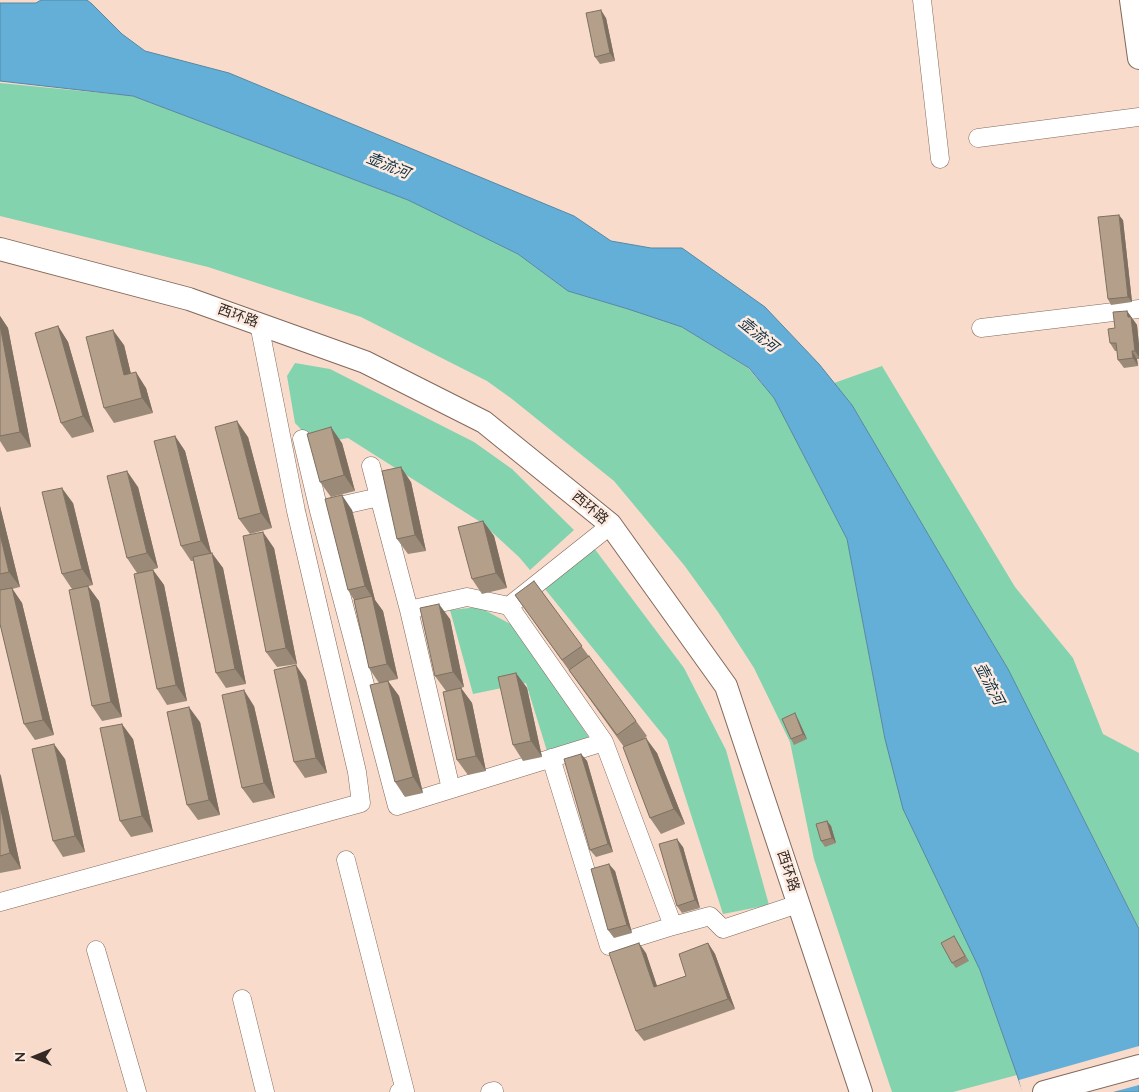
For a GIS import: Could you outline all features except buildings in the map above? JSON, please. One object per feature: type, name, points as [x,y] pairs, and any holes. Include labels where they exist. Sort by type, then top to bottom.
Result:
[{"type":"main road","points":[[1131,0],[1139,58]]},
{"type":"main road","name":"西环路","points":[[0,250],[189,299],[365,362],[484,422],[611,526],[726,686],[861,1092]]},
{"type":"main road","points":[[1044,1092],[1139,1066]]},
{"type":"street","points":[[922,0],[940,159]]},
{"type":"street","points":[[978,138],[1139,117]]},
{"type":"street","points":[[981,328],[1139,309]]},
{"type":"street","points":[[0,902],[361,803],[357,772],[296,511],[259,324]]},
{"type":"street","points":[[302,439],[319,511],[397,806],[604,742]]},
{"type":"street","points":[[371,466],[409,610],[451,789]]},
{"type":"street","points":[[296,511],[319,511],[379,497]]},
{"type":"street","points":[[509,606],[611,526]]},
{"type":"street","points":[[409,610],[468,598],[509,606],[604,742],[673,926]]},
{"type":"street","points":[[551,758],[609,946],[710,916],[723,929],[798,904]]},
{"type":"street","points":[[346,860],[405,1091],[399,1092]]},
{"type":"street","points":[[96,950],[137,1092]]},
{"type":"street","points":[[242,999],[265,1092]]},
{"type":"green space","points":[[0,83],[133,96],[408,200],[518,254],[568,291],[682,327],[748,368],[774,398],[847,539],[885,739],[980,970],[1017,1075],[953,1092],[892,1092],[814,859],[790,742],[754,668],[718,612],[684,565],[614,481],[487,381],[361,317],[208,267],[0,216]]},
{"type":"green space","points":[[295,363],[330,369],[474,442],[512,469],[574,530],[530,570],[519,557],[482,523],[348,438],[315,444],[295,423],[287,376]]},
{"type":"green space","points":[[882,366],[1015,587],[1073,658],[1103,734],[1139,753],[1139,928],[1008,669],[852,405],[834,383]]},
{"type":"green space","points":[[594,548],[684,668],[726,750],[769,905],[723,914],[667,740],[545,589]]},
{"type":"green space","points":[[479,607],[514,626],[590,739],[547,751],[526,683],[473,694],[450,610]]},
{"type":"water","name":"壶流河","points":[[41,0],[87,0],[122,34],[145,51],[229,73],[574,216],[611,241],[651,248],[682,248],[765,307],[819,364],[852,405],[1008,669],[1139,929],[1139,1092],[1023,1092],[980,970],[903,809],[885,739],[847,539],[774,398],[749,368],[682,327],[568,291],[518,254],[408,200],[133,96],[0,81],[0,3],[36,3]]},
{"type":"pier","points":[[1139,1046],[1139,1085],[1113,1092],[1022,1092],[1019,1080]]}]
